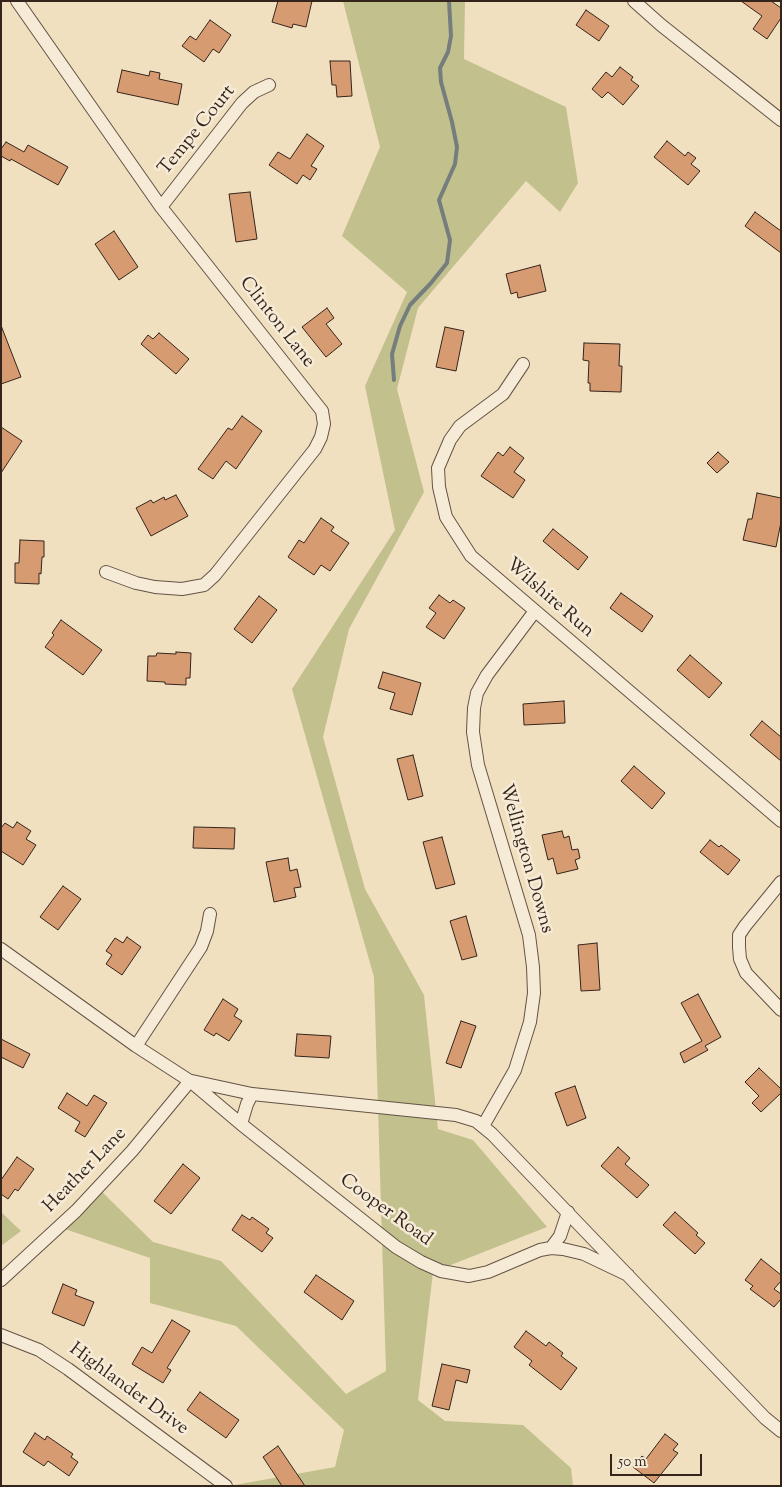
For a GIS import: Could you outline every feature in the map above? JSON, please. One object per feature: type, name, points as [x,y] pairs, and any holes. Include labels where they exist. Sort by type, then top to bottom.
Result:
[{"type":"street","name":"Clinton Lane","points":[[17,1],[161,208],[322,411],[324,424],[321,437],[315,449],[216,575],[204,585],[182,589],[155,587],[136,583],[106,572]]},
{"type":"street","points":[[634,1],[661,25],[781,120]]},
{"type":"street","name":"Tempe Court","points":[[161,208],[242,103],[254,92],[268,85]]},
{"type":"street","name":"Wilshire Run","points":[[523,364],[503,394],[460,426],[450,440],[438,468],[439,487],[446,517],[471,556],[781,821]]},
{"type":"street","name":"Wellington Downs","points":[[483,1126],[515,1070],[530,1022],[534,993],[528,935],[478,765],[473,732],[474,708],[477,693],[487,675],[534,611]]},
{"type":"street","points":[[781,882],[739,934],[740,959],[746,973],[781,1010]]},
{"type":"street","points":[[136,1046],[201,947],[210,914]]},
{"type":"street","name":"Cooper Road","points":[[1,949],[136,1046],[190,1081],[396,1248],[421,1262],[441,1271],[469,1276],[488,1272],[540,1250],[551,1248],[584,1254],[628,1275]]},
{"type":"street","name":"Cooper Road","points":[[190,1081],[252,1094],[456,1115],[469,1118],[483,1126],[765,1418],[781,1431]]},
{"type":"street","name":"Heather Lane","points":[[1,1280],[76,1211],[132,1151],[190,1081]]},
{"type":"street","points":[[241,1124],[252,1094]]},
{"type":"street","points":[[551,1248],[560,1236],[568,1212]]},
{"type":"street","name":"Highlander Drive","points":[[1,1335],[39,1350],[68,1369],[226,1486]]},
{"type":"shaded area","points":[[343,1],[465,1],[464,59],[566,107],[578,183],[560,212],[526,181],[418,308],[397,389],[424,492],[349,629],[323,737],[365,889],[424,995],[438,1129],[473,1140],[547,1227],[433,1272],[418,1400],[445,1421],[523,1425],[571,1468],[573,1486],[229,1486],[335,1467],[344,1430],[236,1326],[150,1303],[150,1258],[56,1226],[99,1189],[153,1242],[221,1261],[346,1394],[386,1371],[374,977],[292,689],[395,530],[365,386],[407,292],[342,236],[380,147]]},
{"type":"shaded area","points":[[1,1212],[21,1231],[1,1246]]},
{"type":"building","points":[[278,1],[312,1],[306,27],[293,24],[292,28],[272,22]]},
{"type":"building","points":[[741,1],[771,1],[781,8],[781,18],[767,39],[753,29],[762,16]]},
{"type":"building","points":[[586,10],[609,26],[599,41],[576,25]]},
{"type":"building","points":[[210,20],[231,35],[219,53],[213,49],[204,62],[182,46],[190,36],[196,40]]},
{"type":"building","points":[[330,61],[350,61],[352,96],[337,97],[336,85],[332,85]]},
{"type":"building","points":[[620,67],[633,77],[631,80],[639,86],[623,105],[608,92],[602,98],[592,89],[606,72],[612,77]]},
{"type":"building","points":[[122,70],[149,76],[150,71],[160,73],[159,79],[182,84],[178,105],[117,92]]},
{"type":"building","points":[[307,134],[324,146],[311,166],[317,169],[310,180],[303,175],[297,184],[269,165],[278,152],[290,159]]},
{"type":"building","points":[[667,141],[685,156],[688,152],[696,158],[691,164],[700,171],[688,185],[654,157]]},
{"type":"building","points":[[6,142],[24,152],[28,145],[68,167],[58,185],[11,159],[10,161],[1,156],[1,149]]},
{"type":"building","points":[[250,192],[257,239],[236,242],[229,194]]},
{"type":"building","points":[[755,212],[781,231],[781,253],[745,226]]},
{"type":"building","points":[[114,231],[138,267],[119,280],[95,244]]},
{"type":"building","points":[[540,265],[546,291],[518,298],[517,292],[511,294],[506,274]]},
{"type":"building","points":[[327,308],[334,318],[326,324],[342,344],[326,357],[302,327]]},
{"type":"building","points":[[445,327],[464,331],[456,371],[436,367]]},
{"type":"building","points":[[1,329],[21,377],[1,384]]},
{"type":"building","points":[[159,333],[189,359],[176,374],[141,344],[148,335],[153,339]]},
{"type":"building","points":[[584,343],[620,344],[619,366],[622,366],[621,392],[590,391],[590,383],[588,383],[589,361],[583,360]]},
{"type":"building","points":[[242,416],[262,431],[236,469],[226,461],[213,479],[198,469],[228,428],[232,430]]},
{"type":"building","points":[[1,427],[22,441],[1,473]]},
{"type":"building","points":[[510,447],[524,458],[514,472],[525,480],[513,498],[481,476],[498,452],[503,456]]},
{"type":"building","points":[[718,452],[729,462],[717,473],[707,463]]},
{"type":"building","points":[[757,493],[781,498],[781,522],[776,547],[743,540],[748,519],[752,519]]},
{"type":"building","points":[[176,495],[188,516],[151,536],[136,508],[151,500],[153,503],[164,497],[165,500]]},
{"type":"building","points":[[321,518],[334,527],[331,531],[349,543],[330,571],[321,565],[314,575],[288,557],[299,540],[304,543]]},
{"type":"building","points":[[553,529],[588,557],[578,570],[543,541]]},
{"type":"building","points":[[20,540],[44,541],[44,557],[42,557],[41,574],[39,573],[39,584],[15,583],[15,563],[19,563]]},
{"type":"building","points":[[621,593],[653,616],[642,632],[610,608]]},
{"type":"building","points":[[439,595],[450,603],[453,600],[465,608],[444,639],[426,627],[436,613],[429,608]]},
{"type":"building","points":[[259,596],[277,610],[252,643],[234,629]]},
{"type":"building","points":[[61,620],[102,650],[83,675],[45,647],[54,635],[52,633]]},
{"type":"building","points":[[176,652],[191,653],[190,678],[186,678],[186,685],[147,681],[148,656],[156,656],[157,653],[176,654]]},
{"type":"building","points":[[690,655],[722,683],[709,698],[677,670]]},
{"type":"building","points":[[383,672],[421,683],[412,715],[390,709],[395,693],[378,688]]},
{"type":"building","points":[[564,701],[565,723],[524,725],[523,704]]},
{"type":"building","points":[[762,721],[781,737],[781,761],[750,735]]},
{"type":"building","points":[[413,755],[423,796],[408,800],[397,759]]},
{"type":"building","points":[[634,766],[665,793],[652,809],[621,781]]},
{"type":"building","points":[[17,822],[31,831],[26,839],[36,845],[23,865],[1,851],[1,828],[5,823],[13,828]]},
{"type":"building","points":[[194,827],[235,828],[234,849],[193,848]]},
{"type":"building","points":[[562,831],[564,838],[569,836],[572,850],[578,849],[580,858],[575,860],[578,869],[557,874],[553,858],[548,860],[542,835]]},
{"type":"building","points":[[442,837],[455,884],[436,889],[423,842]]},
{"type":"building","points":[[710,840],[719,847],[721,845],[740,860],[728,875],[700,852]]},
{"type":"building","points":[[288,858],[290,871],[297,869],[301,887],[294,888],[296,897],[274,902],[266,862]]},
{"type":"building","points":[[63,886],[81,899],[58,930],[40,917]]},
{"type":"building","points":[[466,916],[477,956],[462,960],[450,921]]},
{"type":"building","points":[[127,937],[141,947],[122,975],[106,964],[112,955],[106,951],[115,938],[123,943]]},
{"type":"building","points":[[597,943],[600,990],[581,991],[578,945]]},
{"type":"building","points":[[698,994],[721,1037],[705,1046],[708,1050],[684,1063],[680,1053],[702,1041],[681,1003]]},
{"type":"building","points":[[223,999],[238,1009],[234,1016],[242,1021],[229,1041],[216,1033],[214,1036],[204,1030]]},
{"type":"building","points":[[461,1021],[476,1026],[461,1068],[446,1063]]},
{"type":"building","points":[[297,1034],[331,1036],[329,1058],[295,1056]]},
{"type":"building","points":[[1,1039],[30,1054],[23,1068],[1,1057]]},
{"type":"building","points":[[759,1068],[781,1089],[781,1093],[761,1112],[752,1103],[759,1096],[745,1082]]},
{"type":"building","points":[[575,1086],[586,1118],[567,1126],[555,1093]]},
{"type":"building","points":[[67,1093],[87,1106],[94,1095],[107,1103],[85,1137],[75,1131],[80,1122],[58,1108]]},
{"type":"building","points":[[618,1147],[630,1158],[625,1164],[649,1185],[637,1198],[601,1166]]},
{"type":"building","points":[[17,1157],[34,1169],[18,1191],[15,1189],[8,1199],[1,1194],[1,1180]]},
{"type":"building","points":[[183,1164],[200,1178],[171,1214],[154,1201]]},
{"type":"building","points":[[675,1212],[698,1233],[696,1235],[705,1243],[695,1254],[663,1225]]},
{"type":"building","points":[[242,1215],[250,1220],[252,1217],[269,1229],[266,1233],[273,1238],[262,1252],[232,1230]]},
{"type":"building","points":[[761,1259],[781,1275],[781,1281],[774,1289],[781,1294],[781,1299],[774,1307],[750,1289],[753,1286],[745,1280]]},
{"type":"building","points":[[316,1275],[354,1301],[342,1320],[304,1292]]},
{"type":"building","points":[[63,1284],[77,1290],[75,1295],[94,1302],[84,1326],[52,1313]]},
{"type":"building","points":[[172,1320],[190,1331],[167,1368],[171,1370],[163,1383],[132,1364],[142,1347],[152,1353]]},
{"type":"building","points":[[526,1331],[546,1346],[549,1342],[563,1353],[561,1356],[577,1368],[561,1390],[529,1365],[532,1361],[514,1347]]},
{"type":"building","points":[[442,1364],[470,1370],[467,1383],[456,1380],[449,1410],[432,1406]]},
{"type":"building","points":[[200,1392],[239,1420],[226,1438],[187,1410]]},
{"type":"building","points":[[35,1433],[45,1440],[47,1436],[73,1454],[71,1457],[78,1462],[69,1476],[48,1461],[44,1466],[23,1452]]},
{"type":"building","points":[[665,1434],[678,1444],[673,1450],[678,1453],[654,1483],[633,1467],[642,1456],[646,1459]]},
{"type":"building","points":[[278,1446],[305,1486],[282,1486],[263,1457]]},
{"type":"waterway","points":[[394,380],[392,354],[400,326],[410,305],[447,263],[450,240],[439,200],[455,164],[457,147],[441,82],[440,68],[448,52],[451,36],[449,1]]}]
